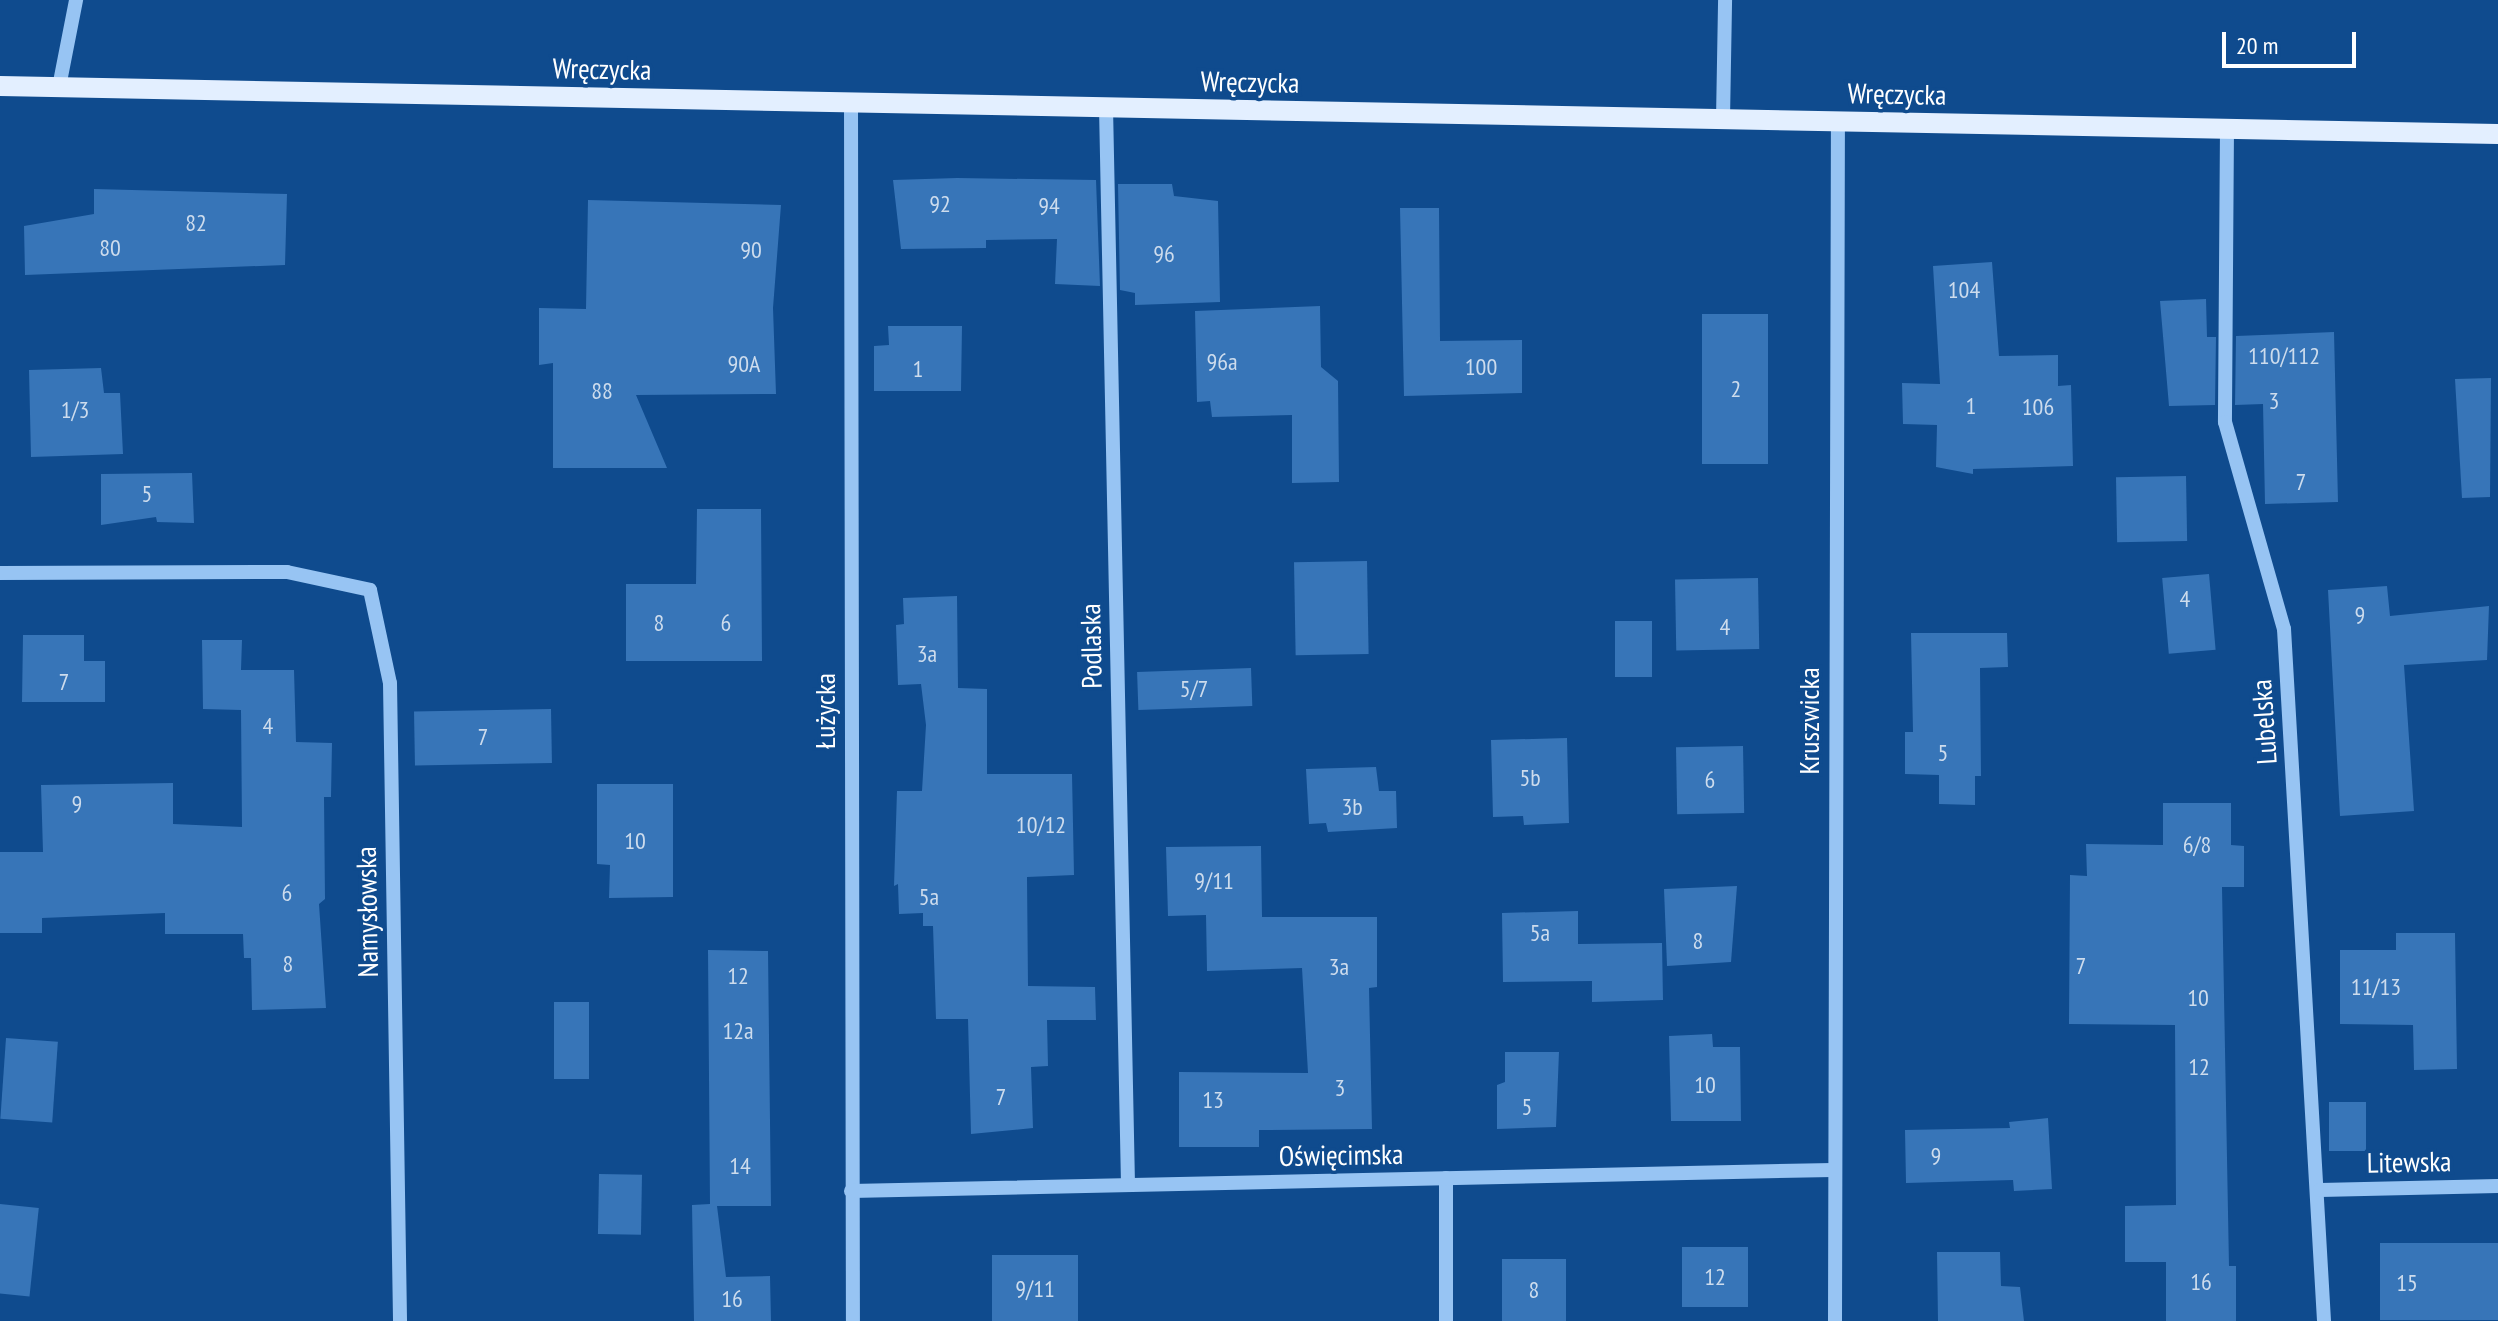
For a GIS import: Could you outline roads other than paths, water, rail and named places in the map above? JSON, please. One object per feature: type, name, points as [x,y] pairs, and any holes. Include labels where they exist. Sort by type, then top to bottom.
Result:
[{"type":"main road","name":"Wręczycka","points":[[0,86],[2498,134]]},
{"type":"street","points":[[59,87],[76,0]]},
{"type":"street","points":[[1723,119],[1725,0]]},
{"type":"street","name":"Łużycka","points":[[851,101],[853,1321]]},
{"type":"street","name":"Podlaska","points":[[1106,107],[1128,1185]]},
{"type":"street","name":"Kruszwicka","points":[[1835,1321],[1838,121]]},
{"type":"street","name":"Lubelska","points":[[2227,127],[2225,422],[2284,629],[2320,1190],[2324,1321]]},
{"type":"street","name":"Namysłowska","points":[[0,573],[287,572],[370,590],[390,683],[400,1321]]},
{"type":"street","name":"Oświęcimska","points":[[851,1191],[1833,1170]]},
{"type":"street","points":[[1446,1178],[1446,1321]]},
{"type":"street","name":"Litewska","points":[[2320,1190],[2498,1186]]}]
